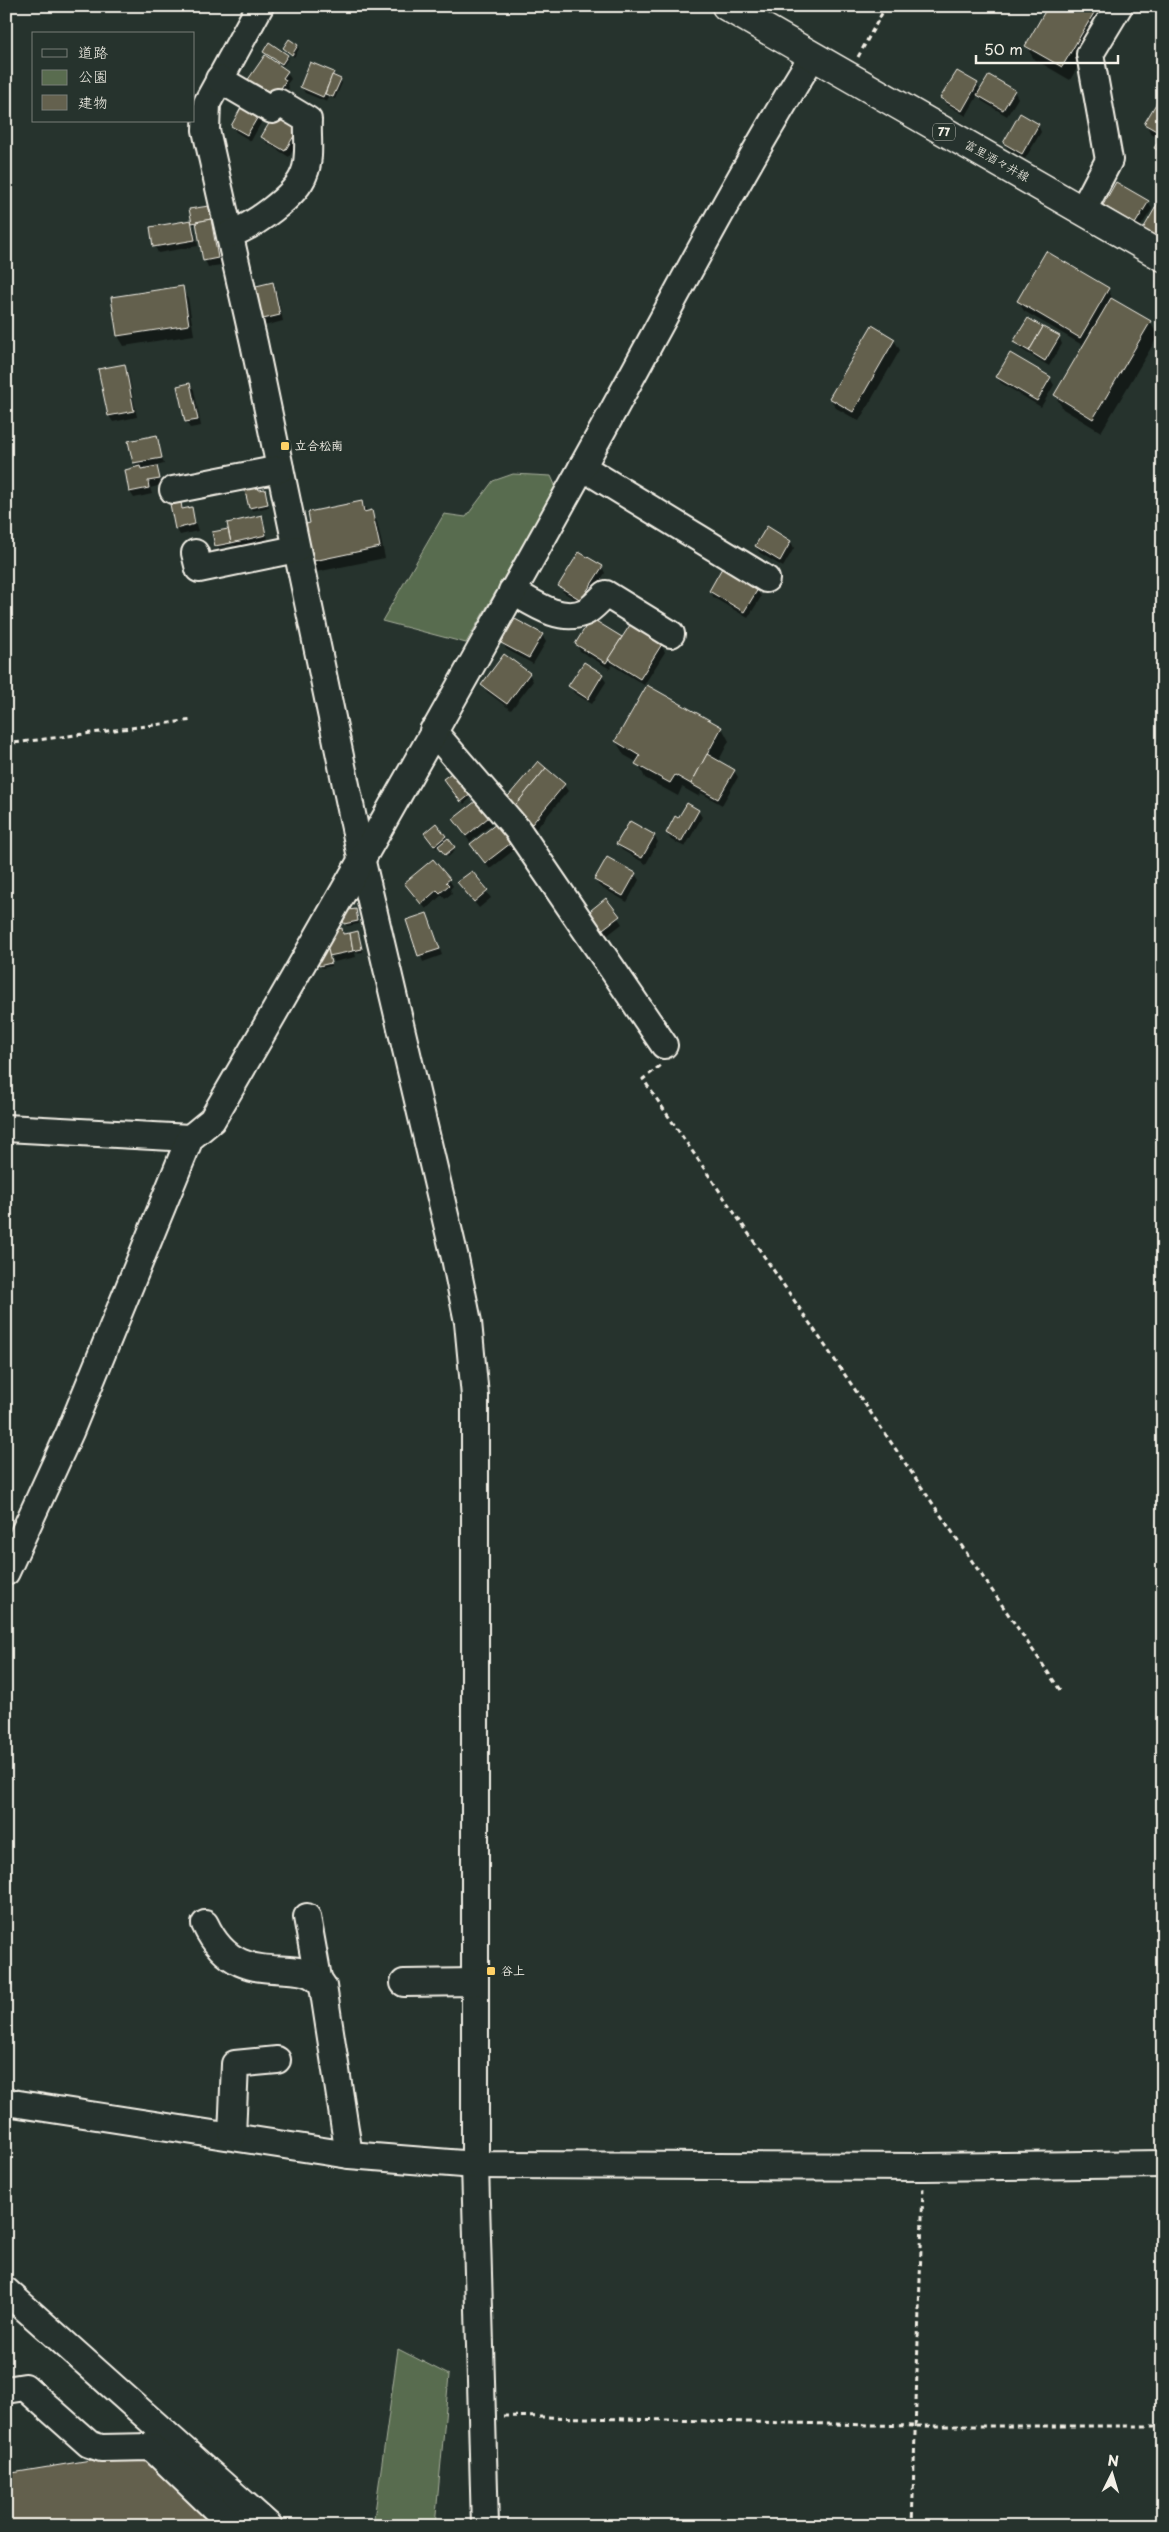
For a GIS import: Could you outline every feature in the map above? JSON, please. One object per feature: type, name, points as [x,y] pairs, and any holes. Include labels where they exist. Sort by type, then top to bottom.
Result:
[{"type":"main road","name":"富里酒々井線","points":[[726,6],[846,77],[1163,257]]},
{"type":"street","points":[[260,6],[207,103],[206,130],[230,234],[362,862],[455,1258],[468,1322],[475,1396],[475,2165],[485,2526]]},
{"type":"street","points":[[1083,210],[1109,160],[1090,54],[1119,6]]},
{"type":"street","points":[[6,1572],[70,1432],[190,1138],[212,1120],[362,862],[582,467],[705,240],[812,57]]},
{"type":"street","points":[[219,79],[272,110],[278,102],[308,120],[307,164],[298,185],[260,220],[230,234]]},
{"type":"street","points":[[582,467],[766,579]]},
{"type":"street","points":[[173,490],[280,469]]},
{"type":"street","points":[[195,553],[199,569],[296,549]]},
{"type":"street","points":[[512,591],[548,611],[567,614],[585,612],[606,594],[671,634]]},
{"type":"street","points":[[434,731],[517,829],[664,1045]]},
{"type":"street","points":[[6,1128],[190,1138]]},
{"type":"street","points":[[308,1917],[318,1978],[323,1986],[349,2155]]},
{"type":"street","points":[[205,1924],[212,1939],[224,1954],[242,1965],[309,1972],[318,1978]]},
{"type":"street","points":[[404,1982],[475,1982]]},
{"type":"street","points":[[232,2136],[235,2064],[277,2060]]},
{"type":"street","points":[[6,2102],[349,2155],[475,2165],[924,2167],[1163,2164]]},
{"type":"street","points":[[9,2300],[269,2526]]},
{"type":"street","points":[[6,2390],[25,2387],[90,2444],[101,2448],[152,2447],[228,2521],[230,2526]]},
{"type":"path","points":[[846,77],[886,6]]},
{"type":"path","points":[[6,744],[194,720]]},
{"type":"path","points":[[664,1045],[662,1064],[643,1078],[1060,1690]]},
{"type":"path","points":[[912,2526],[924,2167]]},
{"type":"path","points":[[482,2415],[914,2426],[1163,2426]]},
{"type":"green space","points":[[513,474],[551,476],[556,487],[466,643],[382,621],[444,514],[466,517],[493,481]]},
{"type":"green space","points":[[398,2349],[449,2375],[435,2526],[373,2526]]},
{"type":"building","points":[[1048,6],[1098,6],[1062,67],[1025,46]]},
{"type":"building","points":[[289,39],[298,45],[292,55],[283,48]]},
{"type":"building","points":[[269,42],[288,55],[282,64],[263,52]]},
{"type":"building","points":[[265,55],[288,71],[283,78],[286,80],[280,90],[277,87],[270,97],[247,81]]},
{"type":"building","points":[[310,62],[334,72],[323,97],[300,87]]},
{"type":"building","points":[[957,71],[978,83],[962,111],[940,98]]},
{"type":"building","points":[[332,75],[341,79],[333,97],[325,94]]},
{"type":"building","points":[[989,75],[1015,90],[1003,110],[977,95]]},
{"type":"building","points":[[1163,92],[1163,128],[1160,133],[1144,124]]},
{"type":"building","points":[[242,106],[259,115],[247,135],[231,126]]},
{"type":"building","points":[[277,110],[301,124],[285,151],[261,137]]},
{"type":"building","points":[[1020,113],[1039,124],[1022,154],[1003,143]]},
{"type":"building","points":[[1163,133],[1163,153],[1154,148]]},
{"type":"building","points":[[1116,182],[1149,201],[1135,224],[1103,205]]},
{"type":"building","points":[[1158,203],[1163,205],[1163,240],[1143,229]]},
{"type":"building","points":[[209,206],[211,219],[192,223],[189,209]]},
{"type":"building","points":[[211,219],[218,258],[203,261],[196,222]]},
{"type":"building","points":[[191,220],[195,240],[153,247],[150,227]]},
{"type":"building","points":[[1046,251],[1109,288],[1080,338],[1017,301]]},
{"type":"building","points":[[273,282],[280,315],[259,320],[252,287]]},
{"type":"building","points":[[183,286],[189,325],[117,336],[111,297]]},
{"type":"building","points":[[1111,298],[1151,321],[1093,419],[1054,395]]},
{"type":"building","points":[[1028,318],[1043,327],[1029,351],[1013,342]]},
{"type":"building","points":[[872,325],[895,339],[853,412],[829,398]]},
{"type":"building","points":[[1043,327],[1060,336],[1045,361],[1029,351]]},
{"type":"building","points":[[1010,353],[1051,377],[1037,401],[996,377]]},
{"type":"building","points":[[125,364],[134,411],[108,416],[98,369]]},
{"type":"building","points":[[190,383],[198,420],[185,422],[177,386]]},
{"type":"building","points":[[157,435],[162,458],[133,463],[128,441]]},
{"type":"building","points":[[140,466],[141,469],[157,466],[160,479],[148,481],[149,488],[129,492],[125,470]]},
{"type":"building","points":[[257,484],[259,490],[265,489],[268,504],[249,508],[244,487]]},
{"type":"building","points":[[362,501],[364,512],[372,510],[380,547],[309,562],[302,525],[310,523],[308,512]]},
{"type":"building","points":[[181,502],[182,509],[192,507],[195,524],[175,529],[170,504]]},
{"type":"building","points":[[262,515],[266,535],[231,543],[227,523]]},
{"type":"building","points":[[767,526],[791,541],[780,561],[755,546]]},
{"type":"building","points":[[228,529],[231,543],[215,546],[212,532]]},
{"type":"building","points":[[579,552],[603,566],[581,600],[558,586]]},
{"type":"building","points":[[722,568],[758,589],[744,612],[709,591]]},
{"type":"building","points":[[591,618],[622,637],[606,663],[575,644]]},
{"type":"building","points":[[515,619],[543,634],[529,658],[501,643]]},
{"type":"building","points":[[630,625],[662,644],[640,679],[608,659]]},
{"type":"building","points":[[504,654],[530,673],[507,704],[481,685]]},
{"type":"building","points":[[584,662],[603,674],[588,699],[568,686]]},
{"type":"building","points":[[647,685],[722,727],[691,784],[675,775],[670,783],[635,764],[640,756],[615,741]]},
{"type":"building","points":[[707,754],[735,770],[718,799],[691,784]]},
{"type":"building","points":[[538,761],[546,768],[513,808],[504,801]]},
{"type":"building","points":[[546,768],[565,784],[532,824],[513,808]]},
{"type":"building","points":[[454,771],[471,794],[461,802],[443,779]]},
{"type":"building","points":[[476,801],[489,817],[466,836],[453,819]]},
{"type":"building","points":[[687,803],[699,810],[681,842],[666,833],[675,816],[678,818]]},
{"type":"building","points":[[630,821],[655,835],[642,858],[616,844]]},
{"type":"building","points":[[436,823],[446,836],[434,846],[424,833]]},
{"type":"building","points":[[496,824],[511,843],[485,863],[470,844]]},
{"type":"building","points":[[448,838],[455,847],[445,855],[438,846]]},
{"type":"building","points":[[607,857],[636,873],[623,896],[594,880]]},
{"type":"building","points":[[433,859],[450,879],[446,882],[449,885],[440,893],[437,890],[421,904],[404,883]]},
{"type":"building","points":[[472,871],[488,890],[474,902],[457,882]]},
{"type":"building","points":[[606,898],[620,916],[599,932],[586,914]]},
{"type":"building","points":[[356,909],[358,921],[344,924],[341,911]]},
{"type":"building","points":[[427,913],[440,949],[418,956],[406,920]]},
{"type":"building","points":[[342,928],[343,934],[350,933],[353,951],[329,956],[324,932]]},
{"type":"building","points":[[358,931],[362,949],[353,951],[350,933]]},
{"type":"building","points":[[327,945],[331,963],[319,966],[315,948]]},
{"type":"building","points":[[139,2452],[207,2514],[209,2526],[6,2526],[6,2474]]},
{"type":"place","name":"立合松南","points":[[285,446]]},
{"type":"place","name":"谷上","points":[[491,1971]]}]
